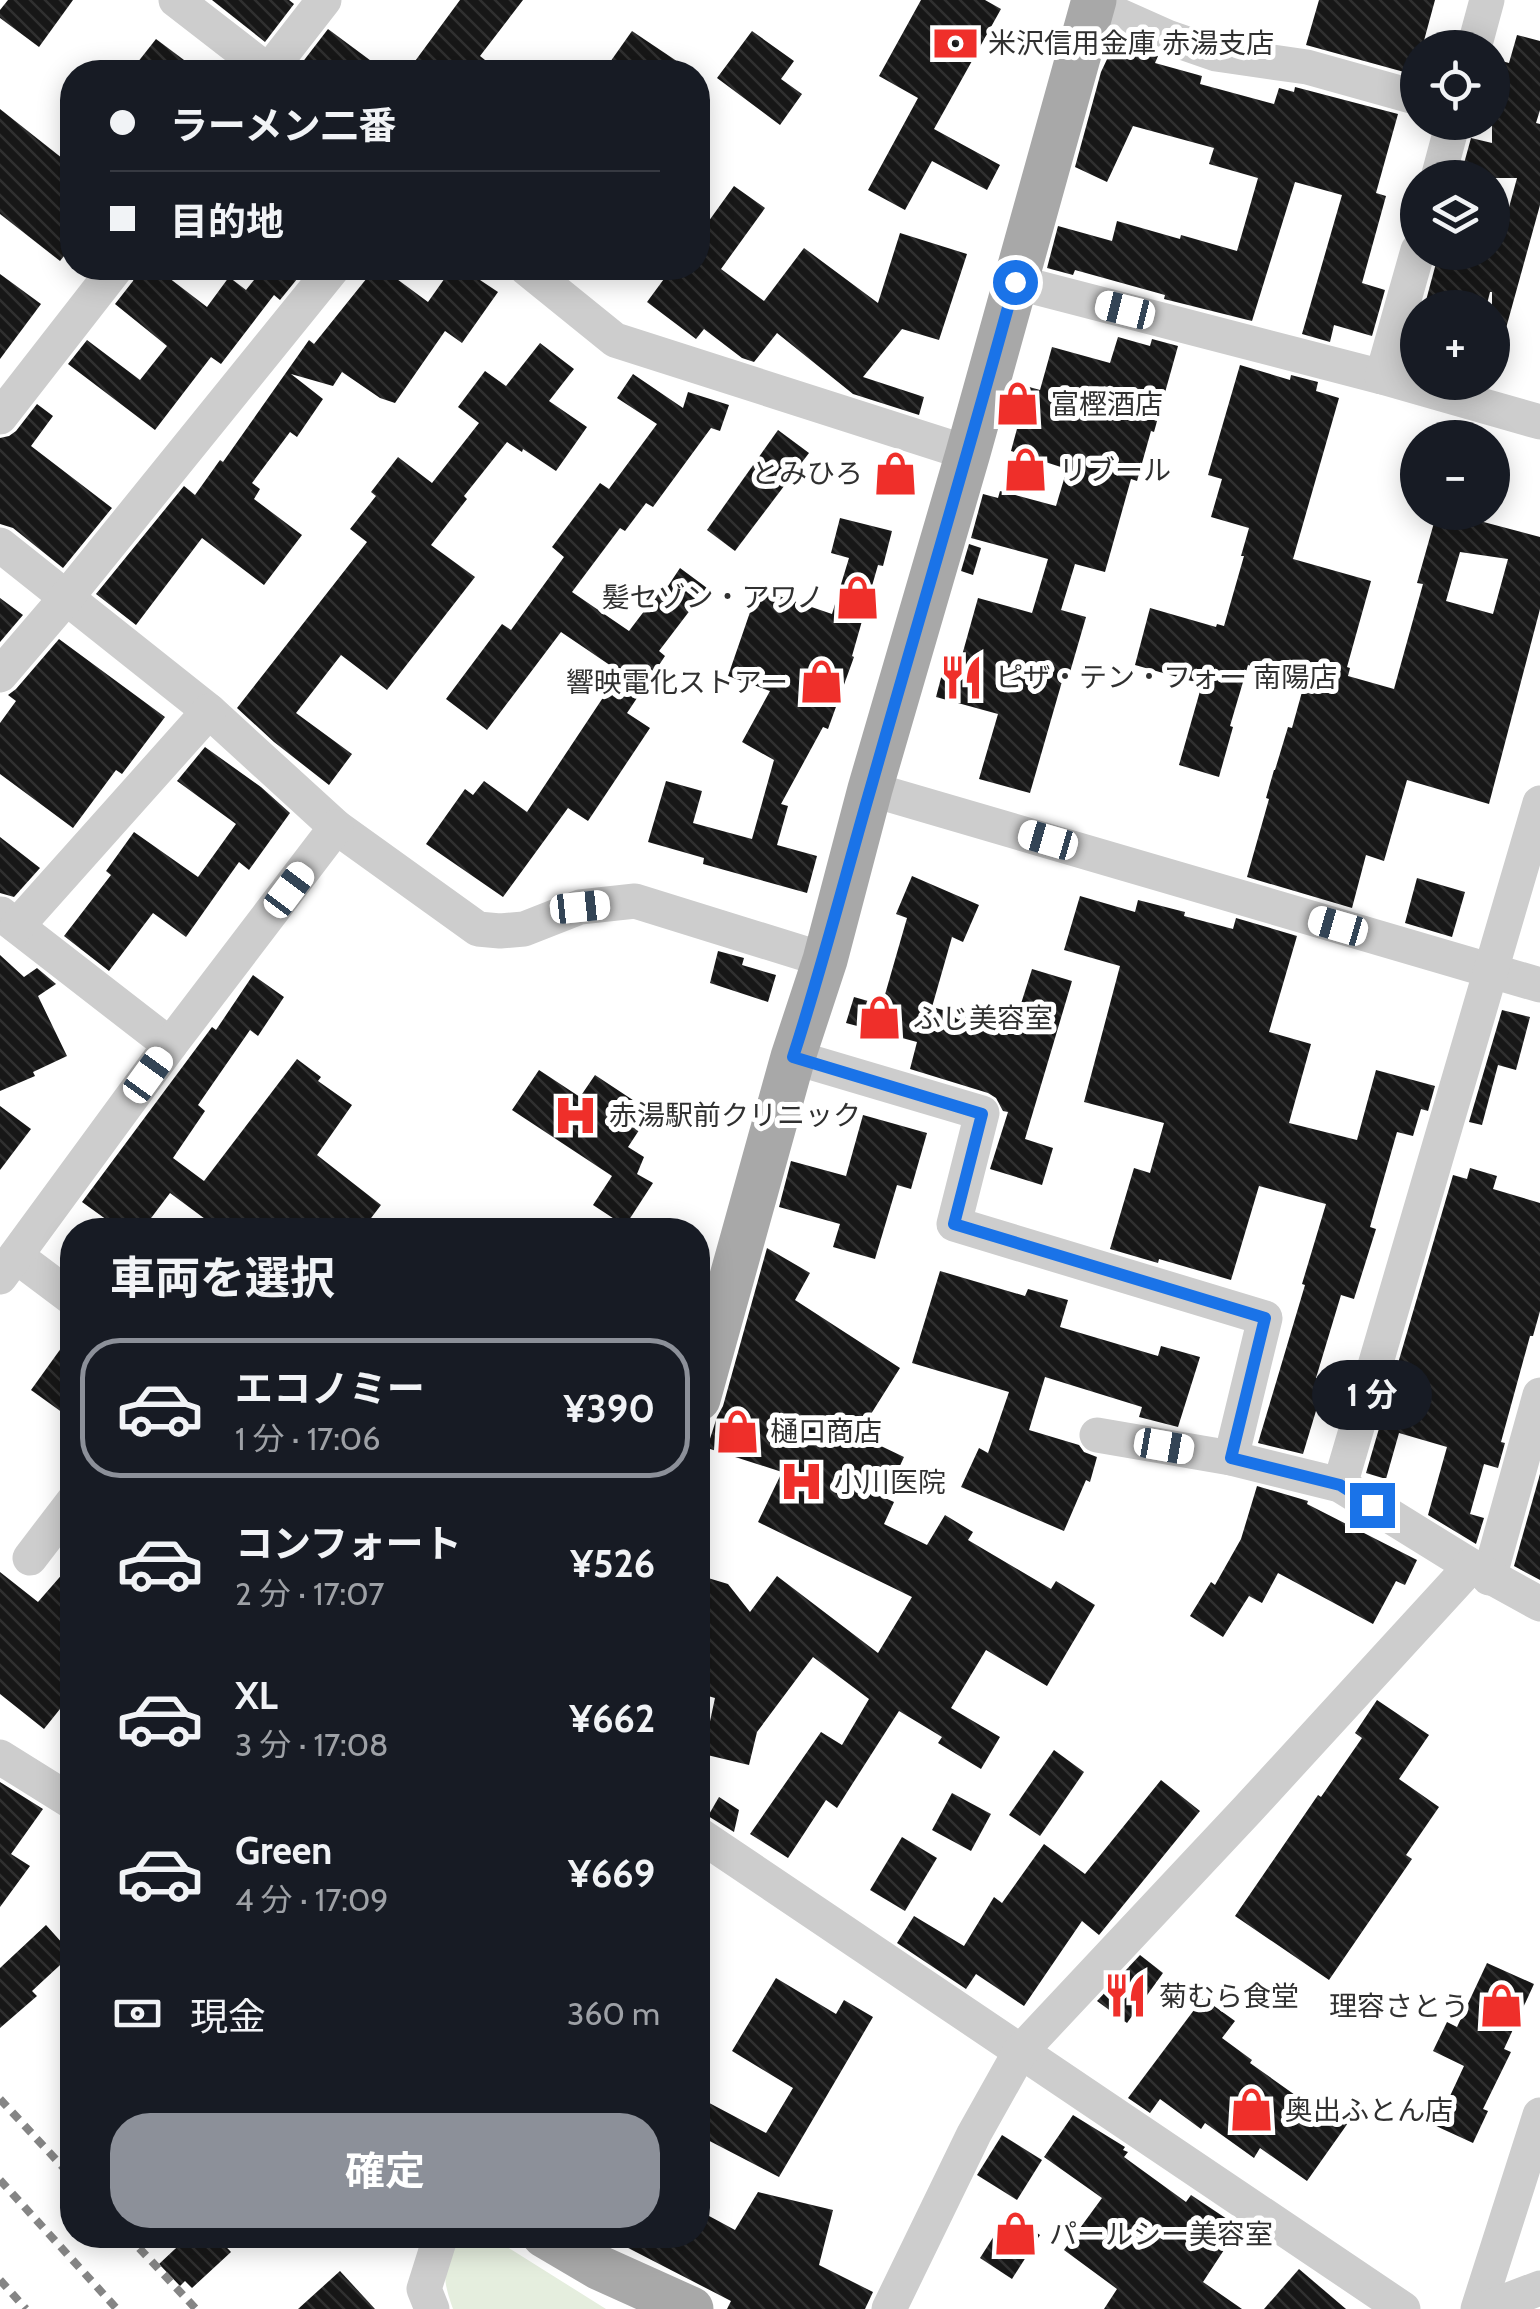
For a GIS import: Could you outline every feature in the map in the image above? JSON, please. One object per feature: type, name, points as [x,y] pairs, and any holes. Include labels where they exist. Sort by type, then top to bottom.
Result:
[{"type":"main road","points":[[710,1357],[968,453],[1086,5]]},
{"type":"main road","points":[[566,2248],[668,2304]]},
{"type":"street","points":[[176,0],[253,60]]},
{"type":"street","points":[[277,60],[324,0]]},
{"type":"street","points":[[1479,30],[1487,0]]},
{"type":"street","points":[[1086,5],[1216,54],[1307,67],[1400,93]]},
{"type":"street","points":[[1382,377],[1412,270]]},
{"type":"street","points":[[0,417],[107,280]]},
{"type":"street","points":[[0,674],[323,280]]},
{"type":"street","points":[[555,280],[614,340],[968,453]]},
{"type":"street","points":[[1015,282],[1540,422]]},
{"type":"street","points":[[0,545],[209,711],[336,828],[478,929],[524,929],[580,907],[635,901],[824,960]]},
{"type":"street","points":[[170,1045],[8,920],[209,711]]},
{"type":"street","points":[[870,789],[1540,986]]},
{"type":"street","points":[[1340,1485],[1540,804]]},
{"type":"street","points":[[60,1292],[8,1266],[336,828]]},
{"type":"street","points":[[793,1057],[982,1114],[954,1224],[1265,1318],[1231,1458]]},
{"type":"street","points":[[889,2309],[974,2134],[1020,2052],[1248,1809],[1480,1572],[1540,1395]]},
{"type":"street","points":[[1097,1435],[1231,1458],[1340,1485],[1480,1572],[1540,1604]]},
{"type":"street","points":[[30,1558],[60,1519]]},
{"type":"street","points":[[0,1757],[60,1794]]},
{"type":"street","points":[[710,1842],[1403,2309]]},
{"type":"street","points":[[1481,2309],[1540,2114]]},
{"type":"street","points":[[432,2309],[424,2289],[438,2248]]},
{"type":"street","points":[[1481,2309],[1540,2288]]},
{"type":"green space","points":[[454,2248],[509,2248],[606,2309],[453,2309],[446,2287]]},
{"type":"building","points":[[8,0],[73,0],[39,47],[0,18],[0,10]]},
{"type":"building","points":[[212,0],[289,0],[294,4],[265,42]]},
{"type":"building","points":[[460,0],[523,0],[480,56],[485,60],[416,60]]},
{"type":"building","points":[[921,0],[985,0],[1001,9],[934,129],[1000,165],[987,190],[932,161],[905,210],[868,190],[918,98],[879,76]]},
{"type":"building","points":[[1319,0],[1435,0],[1427,30],[1400,30],[1400,71],[1306,45]]},
{"type":"building","points":[[328,29],[370,60],[304,60]]},
{"type":"building","points":[[632,31],[675,60],[611,60]]},
{"type":"building","points":[[752,31],[794,61],[781,79],[802,94],[780,125],[717,78]]},
{"type":"building","points":[[1517,35],[1540,41],[1540,110],[1536,123],[1540,124],[1540,205],[1510,314],[1510,290],[1429,290],[1434,270],[1510,270],[1510,204],[1517,178],[1510,178],[1510,160],[1465,160],[1470,140],[1510,140],[1510,60]]},
{"type":"building","points":[[1117,38],[1158,56],[1155,63],[1202,76],[1200,84],[1274,104],[1279,88],[1294,92],[1295,87],[1398,114],[1376,193],[1386,196],[1362,283],[1385,290],[1372,336],[1334,325],[1330,342],[1302,334],[1342,195],[1295,182],[1252,321],[1164,299],[1165,295],[1075,270],[1073,275],[1047,268],[1058,226],[1112,241],[1117,221],[1237,251],[1258,178],[1209,164],[1214,148],[1133,126],[1107,182],[1075,167],[1101,72]]},
{"type":"building","points":[[156,39],[184,60],[139,60]]},
{"type":"building","points":[[0,109],[60,156],[60,261],[0,214]]},
{"type":"building","points":[[734,186],[765,208],[721,269],[764,301],[804,248],[878,303],[900,233],[967,254],[939,340],[902,329],[863,377],[924,397],[919,415],[853,394],[777,333],[754,362],[742,358],[704,329],[696,339],[647,302],[663,280],[710,280],[710,219]]},
{"type":"building","points":[[0,274],[41,304],[0,359]]},
{"type":"building","points":[[172,280],[207,307],[227,280],[246,290],[254,280],[296,280],[280,300],[274,295],[221,364],[211,357],[155,430],[68,364],[87,340],[140,380],[167,346],[115,304],[133,281]]},
{"type":"building","points":[[365,280],[398,280],[428,302],[444,280],[480,280],[498,292],[462,343],[445,331],[395,403],[380,398],[342,372],[333,386],[291,374],[323,399],[297,437],[290,432],[252,483],[260,489],[254,499],[302,535],[264,585],[202,538],[136,625],[96,594],[184,486],[195,495],[220,460],[223,462],[309,340],[314,344]]},
{"type":"building","points":[[1118,337],[1150,346],[1152,339],[1178,346],[1137,481],[1131,479],[1105,572],[1075,564],[1061,610],[1086,617],[1068,679],[1063,678],[1030,793],[979,779],[998,714],[936,697],[947,655],[961,659],[978,598],[1032,613],[1048,559],[971,538],[983,494],[998,498],[1000,491],[1056,506],[1067,469],[1011,451],[1018,425],[1004,421],[1015,383],[1040,390],[1052,347],[1110,363]]},
{"type":"building","points":[[540,343],[574,369],[549,401],[587,427],[556,471],[507,442],[464,496],[467,499],[431,545],[475,577],[387,690],[341,655],[296,713],[352,754],[329,785],[237,708],[367,542],[350,529],[376,496],[371,492],[398,457],[432,483],[479,423],[458,407],[485,371],[506,386]]},
{"type":"building","points":[[1240,365],[1290,380],[1291,375],[1318,382],[1316,391],[1339,398],[1293,559],[1371,581],[1347,667],[1348,676],[1394,689],[1423,584],[1417,583],[1432,530],[1510,529],[1540,537],[1540,609],[1489,804],[1407,780],[1384,861],[1366,855],[1352,908],[1247,877],[1274,770],[1288,727],[1292,728],[1305,681],[1248,665],[1219,777],[1179,765],[1202,684],[1135,665],[1150,608],[1224,626],[1249,528],[1211,517],[1222,479],[1208,475]],"holes":[[[1460,552],[1508,559],[1493,614],[1446,601]]]},
{"type":"building","points":[[633,374],[683,408],[688,392],[729,405],[720,431],[711,428],[653,507],[646,503],[625,531],[620,528],[572,592],[629,631],[680,568],[707,588],[659,651],[665,656],[627,713],[650,728],[588,821],[568,808],[503,897],[426,844],[465,789],[473,795],[484,781],[527,812],[620,672],[561,632],[487,730],[446,699],[502,624],[511,630],[564,557],[552,547],[600,483],[609,489],[657,424],[617,398]]},
{"type":"building","points":[[37,404],[53,416],[31,446],[112,508],[63,568],[13,528],[0,524],[0,438],[16,431]]},
{"type":"building","points":[[778,430],[809,453],[735,551],[707,530]]},
{"type":"building","points":[[840,518],[892,531],[828,729],[823,727],[781,804],[788,806],[777,845],[817,856],[807,893],[703,864],[704,858],[648,842],[666,781],[702,791],[693,823],[752,839],[774,760],[742,742],[770,691],[728,676],[758,589],[832,614],[849,558],[831,553]]},
{"type":"building","points":[[969,544],[981,548],[973,575],[961,571]]},
{"type":"building","points":[[0,598],[23,615],[0,642]]},
{"type":"building","points":[[59,639],[165,717],[122,774],[116,770],[73,828],[0,774],[0,723],[16,701],[8,695]]},
{"type":"building","points":[[205,747],[290,813],[249,870],[239,862],[186,937],[153,913],[109,971],[64,936],[111,875],[106,871],[134,832],[198,877],[236,824],[177,781]]},
{"type":"building","points":[[0,837],[40,868],[14,897],[0,893]]},
{"type":"building","points":[[912,876],[979,905],[963,942],[952,937],[932,1007],[1013,1029],[1032,969],[1072,981],[1025,1139],[1053,1148],[1042,1185],[990,1169],[1008,1112],[1003,1111],[996,1098],[910,1069],[917,1042],[846,1023],[854,997],[882,1005],[907,918],[896,914]]},
{"type":"building","points":[[1417,878],[1465,892],[1452,937],[1405,923]]},
{"type":"building","points":[[1080,896],[1135,912],[1138,900],[1233,929],[1236,918],[1297,936],[1269,1032],[1311,1044],[1289,1123],[1357,1140],[1376,1070],[1435,1086],[1428,1111],[1421,1109],[1413,1136],[1397,1132],[1370,1227],[1376,1229],[1354,1299],[1341,1295],[1316,1378],[1325,1381],[1303,1454],[1258,1443],[1326,1204],[1259,1186],[1231,1280],[1110,1249],[1134,1168],[1150,1173],[1164,1123],[1084,1102],[1120,966],[1064,950]]},
{"type":"building","points":[[718,951],[744,958],[742,965],[776,975],[768,1002],[710,983]]},
{"type":"building","points":[[0,955],[24,977],[37,968],[56,984],[38,996],[67,1056],[0,1091]]},
{"type":"building","points":[[253,975],[284,997],[258,1036],[250,1030],[198,1105],[205,1111],[173,1158],[204,1181],[297,1059],[321,1077],[318,1081],[352,1105],[317,1155],[381,1205],[371,1218],[204,1218],[170,1193],[151,1218],[104,1218],[82,1202],[212,1027],[216,1030]]},
{"type":"building","points":[[1502,1010],[1530,1017],[1516,1070],[1498,1065],[1482,1125],[1469,1122]]},
{"type":"building","points":[[539,1070],[580,1097],[595,1075],[651,1112],[628,1147],[644,1157],[637,1174],[653,1183],[630,1218],[613,1218],[593,1205],[612,1176],[512,1110]]},
{"type":"building","points":[[0,1106],[31,1129],[0,1170]]},
{"type":"building","points":[[863,1115],[927,1133],[911,1189],[897,1185],[875,1259],[833,1247],[840,1224],[779,1207],[791,1161],[846,1176]]},
{"type":"building","points":[[1470,1168],[1497,1176],[1493,1189],[1540,1203],[1540,1311],[1501,1442],[1505,1443],[1498,1468],[1484,1464],[1470,1514],[1484,1518],[1476,1544],[1428,1515],[1447,1447],[1399,1433],[1386,1479],[1366,1473],[1453,1175],[1467,1179]]},
{"type":"building","points":[[767,1248],[810,1273],[795,1300],[900,1368],[859,1433],[904,1457],[885,1498],[894,1502],[884,1524],[927,1545],[945,1515],[973,1532],[968,1540],[1051,1589],[1056,1581],[1095,1605],[1047,1686],[986,1650],[951,1708],[1000,1737],[981,1769],[938,1743],[942,1737],[899,1711],[837,1808],[826,1800],[788,1858],[750,1834],[821,1732],[842,1745],[869,1699],[813,1657],[757,1732],[749,1765],[710,1756],[715,1698],[710,1697],[710,1579],[728,1584],[750,1612],[777,1576],[878,1653],[912,1597],[758,1522],[782,1472],[710,1449]]},
{"type":"building","points":[[940,1271],[1025,1296],[1028,1289],[1068,1300],[1060,1327],[1158,1356],[1161,1346],[1200,1357],[1178,1427],[1139,1417],[1142,1407],[1045,1377],[1029,1430],[1079,1445],[1084,1452],[1097,1457],[1090,1482],[1086,1480],[1064,1531],[961,1487],[979,1448],[988,1453],[1009,1392],[912,1363]]},
{"type":"building","points":[[60,1350],[60,1411],[31,1390]]},
{"type":"building","points":[[1540,1474],[1540,1580],[1514,1566]]},
{"type":"building","points":[[1257,1486],[1308,1501],[1307,1504],[1417,1560],[1405,1585],[1396,1581],[1373,1624],[1278,1573],[1262,1603],[1249,1596],[1223,1637],[1190,1616],[1211,1582],[1215,1585],[1241,1539]]},
{"type":"building","points":[[0,1572],[38,1602],[60,1577],[60,1709],[44,1729],[0,1694]]},
{"type":"building","points":[[1377,1700],[1429,1735],[1399,1779],[1439,1807],[1406,1855],[1412,1859],[1329,1980],[1235,1916],[1362,1738],[1355,1733]]},
{"type":"building","points":[[1054,1750],[1084,1772],[1040,1836],[1009,1815]]},
{"type":"building","points":[[1161,1780],[1200,1811],[1099,1935],[1082,1921],[1024,2006],[976,1974],[966,1989],[897,1943],[914,1916],[964,1946],[994,1897],[1002,1903],[1044,1844],[1085,1874]]},
{"type":"building","points":[[0,1782],[43,1809],[11,1854],[30,1866],[0,1907]]},
{"type":"building","points":[[952,1793],[991,1814],[971,1851],[932,1830]]},
{"type":"building","points":[[719,1797],[739,1810],[734,1832],[710,1817]]},
{"type":"building","points":[[902,1837],[937,1858],[905,1911],[870,1890]]},
{"type":"building","points":[[46,1925],[60,1941],[60,1965],[32,1991],[37,1996],[0,2028],[0,1968]]},
{"type":"building","points":[[1140,1955],[1163,1973],[1127,2023],[1097,2001]]},
{"type":"building","points":[[1487,1963],[1534,1984],[1504,2049],[1511,2052],[1483,2109],[1488,2111],[1473,2143],[1436,2126],[1464,2066],[1433,2051],[1447,2022],[1457,2027]]},
{"type":"building","points":[[776,1978],[836,2014],[844,2000],[873,2017],[779,2177],[710,2141],[710,2103],[766,2133],[793,2088],[732,2051]]},
{"type":"building","points":[[1203,1998],[1235,2021],[1222,2038],[1252,2060],[1250,2063],[1312,2107],[1317,2101],[1348,2123],[1307,2181],[1260,2148],[1254,2158],[1205,2123],[1201,2129],[1160,2099],[1150,2113],[1128,2098]]},
{"type":"building","points":[[1073,2115],[1125,2147],[1123,2150],[1128,2152],[1124,2157],[1186,2202],[1191,2195],[1239,2227],[1203,2282],[1242,2309],[1104,2309],[1117,2289],[1064,2250],[1102,2198],[1044,2157]]},
{"type":"building","points":[[1002,2135],[1042,2160],[1017,2200],[977,2175]]},
{"type":"building","points":[[758,2192],[833,2210],[819,2265],[873,2292],[865,2309],[727,2309],[731,2301],[628,2248],[710,2248],[710,2216],[735,2230]]},
{"type":"building","points":[[1008,2214],[1040,2235],[1012,2279],[980,2258]]},
{"type":"building","points":[[176,2248],[227,2248],[231,2252],[192,2288],[185,2281],[180,2286],[159,2264]]},
{"type":"building","points":[[1299,2269],[1346,2309],[1264,2309]]},
{"type":"building","points":[[340,2271],[375,2309],[298,2309]]},
{"type":"railway","points":[[0,2099],[60,2164]]},
{"type":"railway","points":[[0,2180],[60,2246]]},
{"type":"railway","points":[[62,2248],[117,2309]]},
{"type":"railway","points":[[139,2248],[196,2309]]},
{"type":"railway","points":[[0,2280],[26,2309]]},
{"type":"place","name":"米沢信用金庫 赤湯支店","points":[[955,43]]},
{"type":"place","name":"富樫酒店","points":[[1018,404]]},
{"type":"place","name":"リブール","points":[[1026,470]]},
{"type":"place","name":"とみひろ","points":[[896,473]]},
{"type":"place","name":"髪セゾン・アワノ","points":[[857,597]]},
{"type":"place","name":"ピザ・テン・フォー 南陽店","points":[[962,677]]},
{"type":"place","name":"響映電化ストアー","points":[[821,682]]},
{"type":"place","name":"ふじ美容室","points":[[880,1018]]},
{"type":"place","name":"赤湯駅前クリニック","points":[[576,1115]]},
{"type":"place","name":"樋口商店","points":[[737,1431]]},
{"type":"place","name":"小川医院","points":[[801,1482]]},
{"type":"place","name":"菊むら食堂","points":[[1126,1996]]},
{"type":"place","name":"理容さとう","points":[[1502,2006]]},
{"type":"place","name":"奥出ふとん店","points":[[1252,2110]]},
{"type":"place","name":"パールシー美容室","points":[[1016,2234]]},
{"type":"route","points":[[1015,282],[824,960],[793,1057],[982,1114],[954,1224],[1265,1318],[1231,1458],[1340,1485],[1372,1505]]}]
